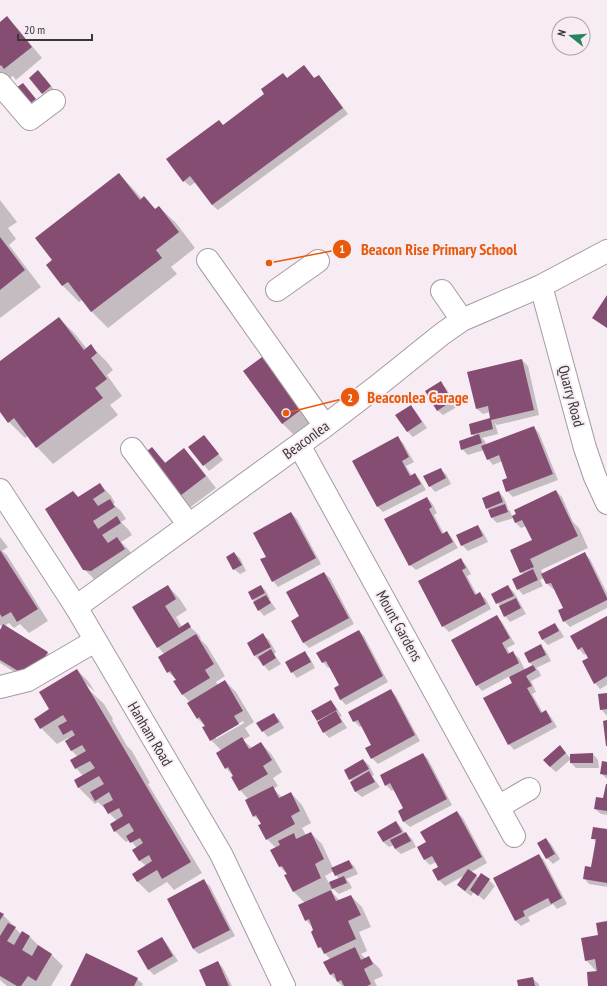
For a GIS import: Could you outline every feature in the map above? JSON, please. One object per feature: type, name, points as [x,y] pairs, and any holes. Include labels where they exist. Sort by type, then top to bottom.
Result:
[{"type":"street","points":[[0,84],[30,119],[54,101]]},
{"type":"street","name":"Beaconlea","points":[[76,607],[325,426],[462,320],[542,286],[607,251]]},
{"type":"street","points":[[208,260],[325,426]]},
{"type":"street","points":[[277,290],[318,261]]},
{"type":"street","name":"Quarry Road","points":[[542,286],[585,448],[595,477],[607,503]]},
{"type":"street","points":[[442,291],[462,320]]},
{"type":"street","name":"Mount Gardens","points":[[299,445],[514,836]]},
{"type":"street","points":[[132,449],[189,525]]},
{"type":"street","name":"Hanham Road","points":[[0,490],[76,607],[221,854],[284,986]]},
{"type":"street","points":[[0,687],[28,680],[95,641]]},
{"type":"street","points":[[498,807],[529,789]]},
{"type":"building","points":[[7,16],[32,47],[4,69],[1,65],[0,66],[0,22]]},
{"type":"building","points":[[304,65],[314,78],[319,75],[343,108],[212,205],[190,176],[183,182],[166,159],[219,120],[223,125],[264,94],[261,89],[283,73],[287,78]]},
{"type":"building","points":[[38,70],[51,86],[42,94],[29,78]]},
{"type":"building","points":[[23,83],[36,99],[26,106],[13,90]]},
{"type":"building","points":[[119,173],[140,200],[144,196],[155,209],[159,206],[179,232],[156,250],[162,258],[91,312],[68,282],[62,286],[46,265],[52,260],[35,238]]},
{"type":"building","points":[[0,237],[25,270],[0,290]]},
{"type":"building","points":[[607,295],[607,328],[592,318]]},
{"type":"building","points":[[59,317],[84,350],[91,344],[97,353],[91,358],[107,379],[95,388],[103,398],[36,448],[14,418],[8,423],[0,412],[0,361]]},
{"type":"building","points":[[262,357],[301,410],[282,424],[243,371]]},
{"type":"building","points":[[522,359],[534,410],[491,420],[493,429],[471,435],[469,424],[490,418],[488,406],[476,409],[467,372]]},
{"type":"building","points":[[441,381],[452,401],[437,411],[425,391]]},
{"type":"building","points":[[411,405],[422,422],[407,432],[395,415]]},
{"type":"building","points":[[534,426],[553,474],[506,492],[502,480],[507,478],[499,455],[487,460],[481,446]]},
{"type":"building","points":[[479,434],[482,443],[461,450],[459,441]]},
{"type":"building","points":[[204,435],[219,454],[203,466],[188,447]]},
{"type":"building","points":[[398,436],[409,457],[402,461],[410,476],[415,473],[421,484],[377,507],[352,461]]},
{"type":"building","points":[[152,447],[165,463],[184,448],[206,476],[176,499],[142,455]]},
{"type":"building","points":[[441,468],[446,478],[429,487],[423,476]]},
{"type":"building","points":[[100,483],[105,491],[93,499],[98,506],[110,499],[115,507],[93,521],[98,529],[117,516],[121,523],[102,535],[108,543],[117,537],[125,549],[91,571],[83,570],[45,509],[73,491],[78,497]]},
{"type":"building","points":[[556,490],[578,536],[530,559],[534,567],[520,573],[510,550],[532,540],[522,520],[515,523],[512,516],[516,514],[514,510]]},
{"type":"building","points":[[499,491],[503,502],[486,509],[482,498]]},
{"type":"building","points":[[427,497],[432,507],[429,509],[442,534],[447,531],[453,542],[409,566],[384,519]]},
{"type":"building","points":[[505,504],[508,512],[491,518],[488,510]]},
{"type":"building","points":[[291,512],[316,558],[272,582],[260,559],[266,557],[253,533]]},
{"type":"building","points":[[478,525],[483,536],[461,546],[456,535]]},
{"type":"building","points":[[0,550],[38,609],[17,622],[11,612],[2,617],[0,614]]},
{"type":"building","points":[[234,552],[242,565],[233,570],[226,557]]},
{"type":"building","points":[[585,552],[607,600],[563,622],[558,610],[563,608],[551,583],[546,584],[541,574]]},
{"type":"building","points":[[461,558],[466,568],[462,570],[475,595],[480,592],[486,604],[442,627],[418,581]]},
{"type":"building","points":[[533,569],[538,580],[517,590],[512,579]]},
{"type":"building","points":[[324,572],[349,618],[303,643],[291,621],[299,616],[286,592]]},
{"type":"building","points":[[168,585],[176,599],[165,606],[179,628],[188,622],[191,627],[157,648],[132,607]]},
{"type":"building","points":[[261,585],[265,593],[252,600],[248,592]]},
{"type":"building","points":[[508,585],[514,596],[496,604],[491,594]]},
{"type":"building","points":[[266,595],[271,603],[258,611],[253,602]]},
{"type":"building","points":[[516,598],[521,608],[504,617],[499,606]]},
{"type":"building","points":[[497,615],[510,638],[502,643],[508,654],[513,651],[519,663],[476,686],[451,640]]},
{"type":"building","points":[[607,616],[607,676],[594,684],[582,661],[588,658],[582,647],[578,650],[570,636]]},
{"type":"building","points":[[555,623],[559,631],[542,640],[538,632]]},
{"type":"building","points":[[3,624],[48,652],[38,668],[28,677],[0,660],[0,630]]},
{"type":"building","points":[[359,630],[383,676],[340,700],[334,688],[339,685],[326,661],[322,663],[316,653]]},
{"type":"building","points":[[263,633],[271,647],[254,656],[247,643]]},
{"type":"building","points":[[196,634],[214,664],[205,670],[210,678],[182,695],[173,681],[176,680],[170,671],[167,673],[158,657]]},
{"type":"building","points":[[541,644],[546,655],[529,663],[524,653]]},
{"type":"building","points":[[271,649],[276,658],[263,666],[258,657]]},
{"type":"building","points":[[305,651],[311,662],[291,673],[285,662]]},
{"type":"building","points":[[533,665],[536,670],[526,676],[532,686],[527,688],[541,713],[546,710],[552,722],[508,745],[483,698],[512,683],[509,677]]},
{"type":"building","points":[[77,669],[191,862],[162,879],[157,870],[137,882],[132,874],[152,861],[149,855],[139,861],[132,850],[143,843],[140,838],[130,843],[126,836],[134,831],[129,823],[114,832],[110,824],[123,816],[119,808],[108,814],[103,805],[113,800],[109,792],[95,801],[90,792],[104,784],[99,776],[78,788],[74,780],[95,768],[90,761],[75,769],[70,760],[86,751],[82,745],[71,751],[65,741],[75,735],[72,730],[63,735],[58,726],[67,721],[63,715],[40,729],[34,719],[49,709],[39,692]]},
{"type":"building","points":[[225,680],[243,711],[234,716],[239,724],[210,741],[202,727],[205,726],[199,717],[197,719],[187,703]]},
{"type":"building","points":[[391,689],[415,735],[371,759],[365,748],[371,745],[358,720],[353,722],[348,712]]},
{"type":"building","points":[[607,693],[607,709],[600,710],[598,694]]},
{"type":"building","points":[[331,700],[337,710],[317,721],[311,711]]},
{"type":"building","points":[[336,711],[342,722],[323,733],[317,722]]},
{"type":"building","points":[[274,713],[279,722],[262,732],[256,723]]},
{"type":"building","points":[[607,720],[607,746],[606,746],[603,721]]},
{"type":"building","points":[[242,737],[249,749],[261,742],[272,760],[263,766],[268,774],[239,791],[231,777],[233,776],[228,767],[225,769],[216,753]]},
{"type":"building","points":[[560,745],[566,753],[550,767],[543,760]]},
{"type":"building","points":[[423,753],[447,799],[403,822],[398,811],[403,808],[390,783],[385,786],[380,775]]},
{"type":"building","points":[[593,753],[593,763],[570,763],[570,754]]},
{"type":"building","points":[[363,759],[369,769],[349,780],[344,770]]},
{"type":"building","points":[[602,761],[607,762],[607,775],[600,774]]},
{"type":"building","points":[[369,771],[375,782],[355,792],[350,782]]},
{"type":"building","points":[[606,784],[607,811],[594,809],[596,797],[603,798]]},
{"type":"building","points":[[273,786],[279,798],[291,792],[300,811],[291,816],[295,824],[266,840],[258,825],[261,824],[259,820],[256,815],[253,817],[245,800]]},
{"type":"building","points":[[457,811],[482,857],[438,881],[432,870],[438,867],[432,856],[424,860],[417,847],[426,842],[420,832]]},
{"type":"building","points":[[396,821],[402,832],[383,842],[377,832]]},
{"type":"building","points":[[593,827],[607,829],[607,883],[583,879],[585,866],[591,867],[596,839],[591,839]]},
{"type":"building","points":[[311,832],[324,859],[315,864],[321,878],[293,892],[284,875],[287,874],[282,866],[279,867],[270,850],[280,845],[278,841],[294,833],[296,839]]},
{"type":"building","points":[[406,832],[411,841],[395,849],[390,840]]},
{"type":"building","points":[[546,838],[555,854],[546,859],[537,843]]},
{"type":"building","points":[[539,854],[562,898],[551,904],[548,898],[523,911],[525,916],[515,921],[493,878]]},
{"type":"building","points":[[349,860],[353,868],[335,876],[331,868]]},
{"type":"building","points":[[468,869],[477,875],[465,891],[457,885]]},
{"type":"building","points":[[481,873],[490,879],[478,896],[470,890]]},
{"type":"building","points":[[344,876],[347,883],[332,889],[329,882]]},
{"type":"building","points":[[204,879],[230,930],[193,949],[167,899]]},
{"type":"building","points":[[331,890],[336,901],[351,895],[361,915],[348,921],[356,939],[324,954],[321,947],[318,948],[311,932],[313,930],[309,919],[305,921],[298,905]]},
{"type":"building","points":[[0,912],[4,914],[0,920]]},
{"type":"building","points":[[607,921],[607,986],[588,986],[587,972],[597,971],[595,959],[585,961],[581,938],[598,935],[596,923]]},
{"type":"building","points":[[8,923],[16,927],[7,941],[14,945],[22,931],[30,936],[22,950],[32,956],[38,945],[52,954],[36,981],[28,976],[21,986],[17,986],[0,976],[0,936]]},
{"type":"building","points":[[162,937],[173,956],[148,970],[137,951]]},
{"type":"building","points":[[355,947],[361,960],[369,956],[373,964],[364,969],[371,984],[367,986],[344,986],[341,980],[337,982],[334,973],[330,975],[323,962]]},
{"type":"building","points":[[86,953],[138,978],[134,986],[70,986]]},
{"type":"building","points":[[218,961],[229,986],[206,986],[199,970]]},
{"type":"building","points":[[533,977],[535,986],[518,986],[517,980]]},
{"type":"place","name":"Beacon Rise Primary School","points":[[269,263]]},
{"type":"place","name":"Beaconlea Garage","points":[[286,413]]}]
